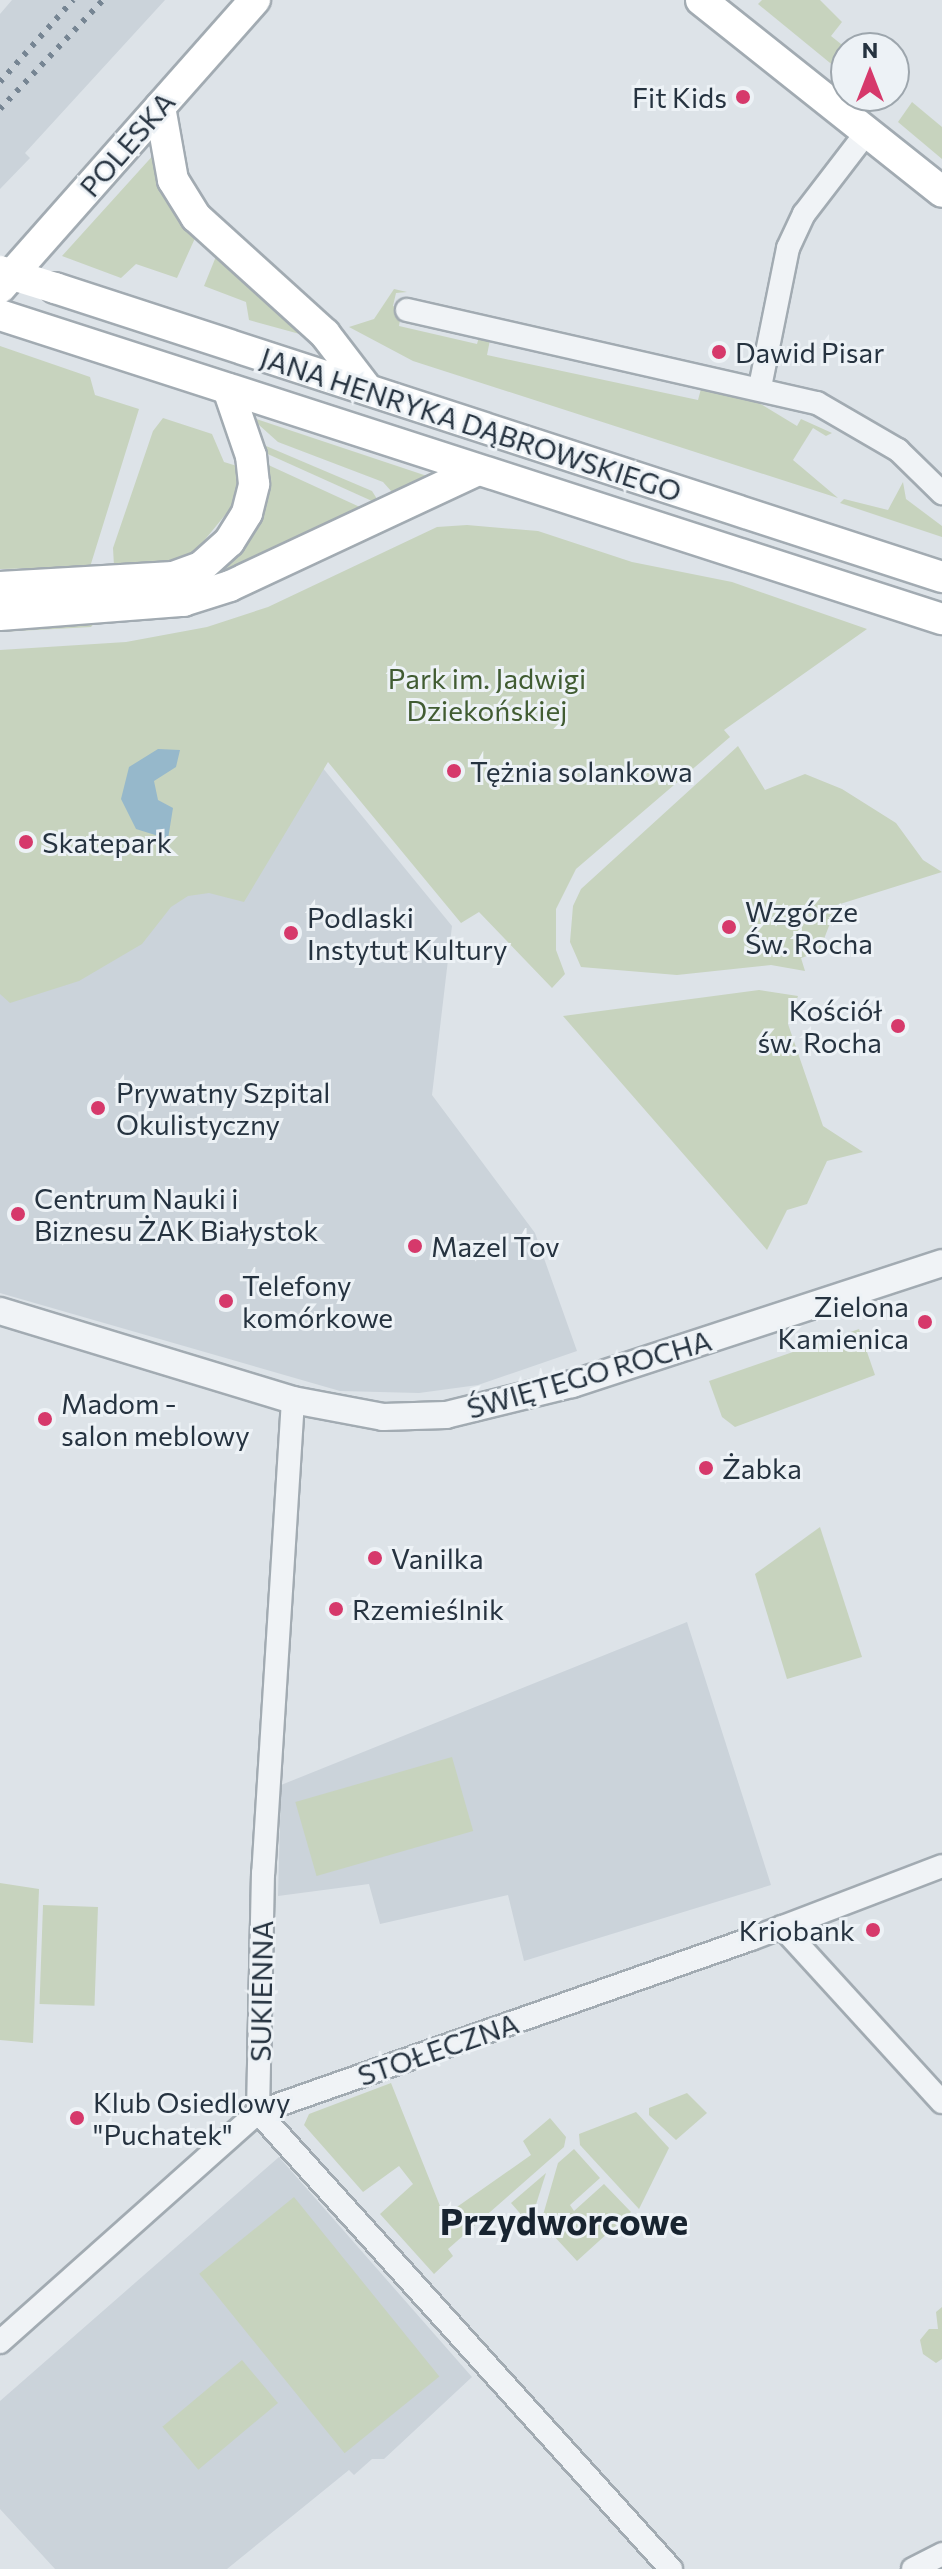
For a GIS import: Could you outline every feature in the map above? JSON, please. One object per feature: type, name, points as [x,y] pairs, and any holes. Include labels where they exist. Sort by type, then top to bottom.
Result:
[{"type":"main road","name":"POLESKA","points":[[0,288],[255,0]]},
{"type":"main road","points":[[701,0],[942,192]]},
{"type":"main road","points":[[160,107],[173,180],[196,217],[325,334],[367,389]]},
{"type":"main road","name":"JANA HENRYKA DĄBROWSKIEGO","points":[[0,271],[934,571]]},
{"type":"main road","name":"JANA HENRYKA DĄBROWSKIEGO","points":[[14,320],[942,619]]},
{"type":"main road","points":[[0,587],[173,577],[201,567],[229,542],[247,513],[254,484],[251,456],[219,386]]},
{"type":"main road","points":[[0,615],[183,601],[230,586],[475,471]]},
{"type":"street","points":[[760,387],[788,248],[804,214],[867,132]]},
{"type":"street","points":[[407,310],[760,387],[817,403],[879,438],[942,493]]},
{"type":"street","name":"ŚWIĘTEGO ROCHA","points":[[0,1311],[293,1400],[383,1417],[446,1415],[557,1389],[942,1263]]},
{"type":"street","name":"SUKIENNA","points":[[258,2112],[263,1873],[293,1400]]},
{"type":"street","name":"STOŁECZNA","points":[[0,2342],[258,2112],[782,1927],[942,1866]]},
{"type":"street","points":[[782,1927],[942,2102]]},
{"type":"street","points":[[258,2112],[671,2569]]},
{"type":"street","points":[[913,2569],[942,2554]]},
{"type":"shaded area","points":[[12,0],[165,0],[25,153],[30,158],[0,189],[0,14]]},
{"type":"shaded area","points":[[295,734],[452,926],[432,1095],[535,1233],[577,1351],[478,1385],[419,1393],[340,1391],[0,1293],[0,951]]},
{"type":"shaded area","points":[[687,1622],[771,1885],[524,1961],[508,1895],[380,1924],[369,1884],[278,1896],[281,1785]]},
{"type":"shaded area","points":[[279,2157],[472,2377],[384,2459],[372,2459],[354,2475],[349,2470],[227,2569],[55,2569],[0,2509],[0,2401]]},
{"type":"green space","points":[[762,0],[820,0],[842,22],[834,32],[830,32],[830,63],[758,4]]},
{"type":"green space","points":[[912,102],[942,127],[942,159],[898,122],[905,112],[910,112]]},
{"type":"green space","points":[[157,151],[196,236],[177,278],[136,264],[121,278],[62,256]]},
{"type":"green space","points":[[217,254],[307,336],[249,320],[246,302],[204,286]]},
{"type":"green space","points":[[394,289],[407,292],[396,293],[393,306],[402,309],[399,326],[477,344],[479,337],[490,340],[487,355],[698,400],[702,385],[746,395],[797,426],[801,419],[832,433],[826,436],[813,428],[793,460],[838,498],[413,361],[349,327],[374,319]]},
{"type":"green space","points":[[0,346],[90,377],[95,395],[139,409],[90,567],[0,569]]},
{"type":"green space","points":[[250,417],[433,478],[392,492],[383,482],[278,442]]},
{"type":"green space","points":[[163,418],[212,434],[224,462],[237,466],[238,487],[230,509],[194,553],[170,562],[114,566],[113,548],[153,431]]},
{"type":"green space","points":[[259,443],[372,491],[377,499],[372,501],[261,451]]},
{"type":"green space","points":[[264,463],[362,508],[205,580]]},
{"type":"green space","points":[[903,482],[906,499],[942,526],[942,537],[840,503],[844,499],[888,510]]},
{"type":"green space","name":"Park im. Jadwigi Dziekońskiej","points":[[467,525],[538,531],[632,562],[732,582],[867,629],[724,730],[730,737],[576,869],[556,909],[556,950],[565,974],[552,988],[479,912],[461,923],[328,762],[244,902],[209,893],[188,896],[171,907],[142,944],[79,981],[10,1003],[0,994],[0,650],[126,642],[207,627],[268,607],[437,527]]},
{"type":"green space","points":[[94,623],[91,627],[0,632],[17,627]]},
{"type":"green space","points":[[738,746],[765,790],[805,774],[842,789],[896,823],[923,860],[942,872],[837,905],[819,952],[801,958],[805,971],[771,965],[677,975],[581,967],[570,942],[573,906],[581,889]]},
{"type":"green space","points":[[759,990],[798,996],[788,1024],[823,1126],[863,1152],[827,1161],[807,1204],[787,1210],[767,1250],[563,1016]]},
{"type":"green space","points":[[859,1329],[875,1375],[735,1427],[722,1417],[709,1381]]},
{"type":"green space","points":[[820,1527],[862,1657],[787,1679],[755,1574]]},
{"type":"green space","points":[[452,1757],[473,1831],[317,1876],[295,1802]]},
{"type":"green space","points":[[0,1883],[39,1889],[33,2043],[0,2040]]},
{"type":"green space","points":[[43,1905],[98,1907],[95,2006],[40,2004]]},
{"type":"green space","points":[[391,2083],[444,2216],[531,2155],[523,2141],[550,2118],[566,2137],[564,2147],[448,2249],[453,2256],[434,2274],[380,2214],[413,2184],[399,2166],[363,2192],[304,2125],[309,2114]]},
{"type":"green space","points":[[687,2093],[707,2113],[676,2140],[649,2115],[649,2108]]},
{"type":"green space","points":[[636,2112],[669,2148],[639,2209],[580,2145],[579,2134]]},
{"type":"green space","points":[[574,2149],[600,2178],[570,2205],[574,2211],[604,2184],[631,2212],[577,2261],[541,2222],[558,2163]]},
{"type":"green space","points":[[546,2173],[533,2214],[525,2219],[511,2203]]},
{"type":"green space","points":[[294,2197],[439,2377],[345,2453],[199,2274]]},
{"type":"green space","points":[[942,2307],[942,2359],[936,2363],[923,2354],[920,2340],[929,2329],[938,2329],[936,2312]]},
{"type":"green space","points":[[242,2360],[278,2403],[198,2470],[162,2427]]},
{"type":"water","points":[[158,749],[180,750],[176,767],[154,781],[158,800],[173,808],[168,839],[136,829],[121,799],[129,767]]},
{"type":"railway","points":[[0,82],[73,0]]},
{"type":"railway","points":[[0,109],[103,0]]},
{"type":"place","name":"Fit Kids","points":[[743,97]]},
{"type":"place","name":"Dawid Pisar","points":[[719,352]]},
{"type":"place","name":"Tężnia solankowa","points":[[454,771]]},
{"type":"place","name":"Skatepark","points":[[26,842]]},
{"type":"place","name":"Wzgórze Św. Rocha","points":[[729,927]]},
{"type":"place","name":"Podlaski Instytut Kultury","points":[[291,933]]},
{"type":"place","name":"Kościół św. Rocha","points":[[898,1026]]},
{"type":"place","name":"Prywatny Szpital Okulistyczny","points":[[98,1108]]},
{"type":"place","name":"Centrum Nauki i Biznesu ŻAK Białystok","points":[[18,1214]]},
{"type":"place","name":"Mazel Tov","points":[[415,1246]]},
{"type":"place","name":"Telefony komórkowe","points":[[226,1301]]},
{"type":"place","name":"Zielona Kamienica","points":[[925,1322]]},
{"type":"place","name":"Madom - salon meblowy","points":[[45,1419]]},
{"type":"place","name":"Żabka","points":[[706,1468]]},
{"type":"place","name":"Vanilka","points":[[375,1558]]},
{"type":"place","name":"Rzemieślnik","points":[[336,1609]]},
{"type":"place","name":"Kriobank","points":[[873,1930]]},
{"type":"place","name":"Klub Osiedlowy \"Puchatek\"","points":[[77,2118]]},
{"type":"district","name":"Przydworcowe","points":[[564,2221]]}]
